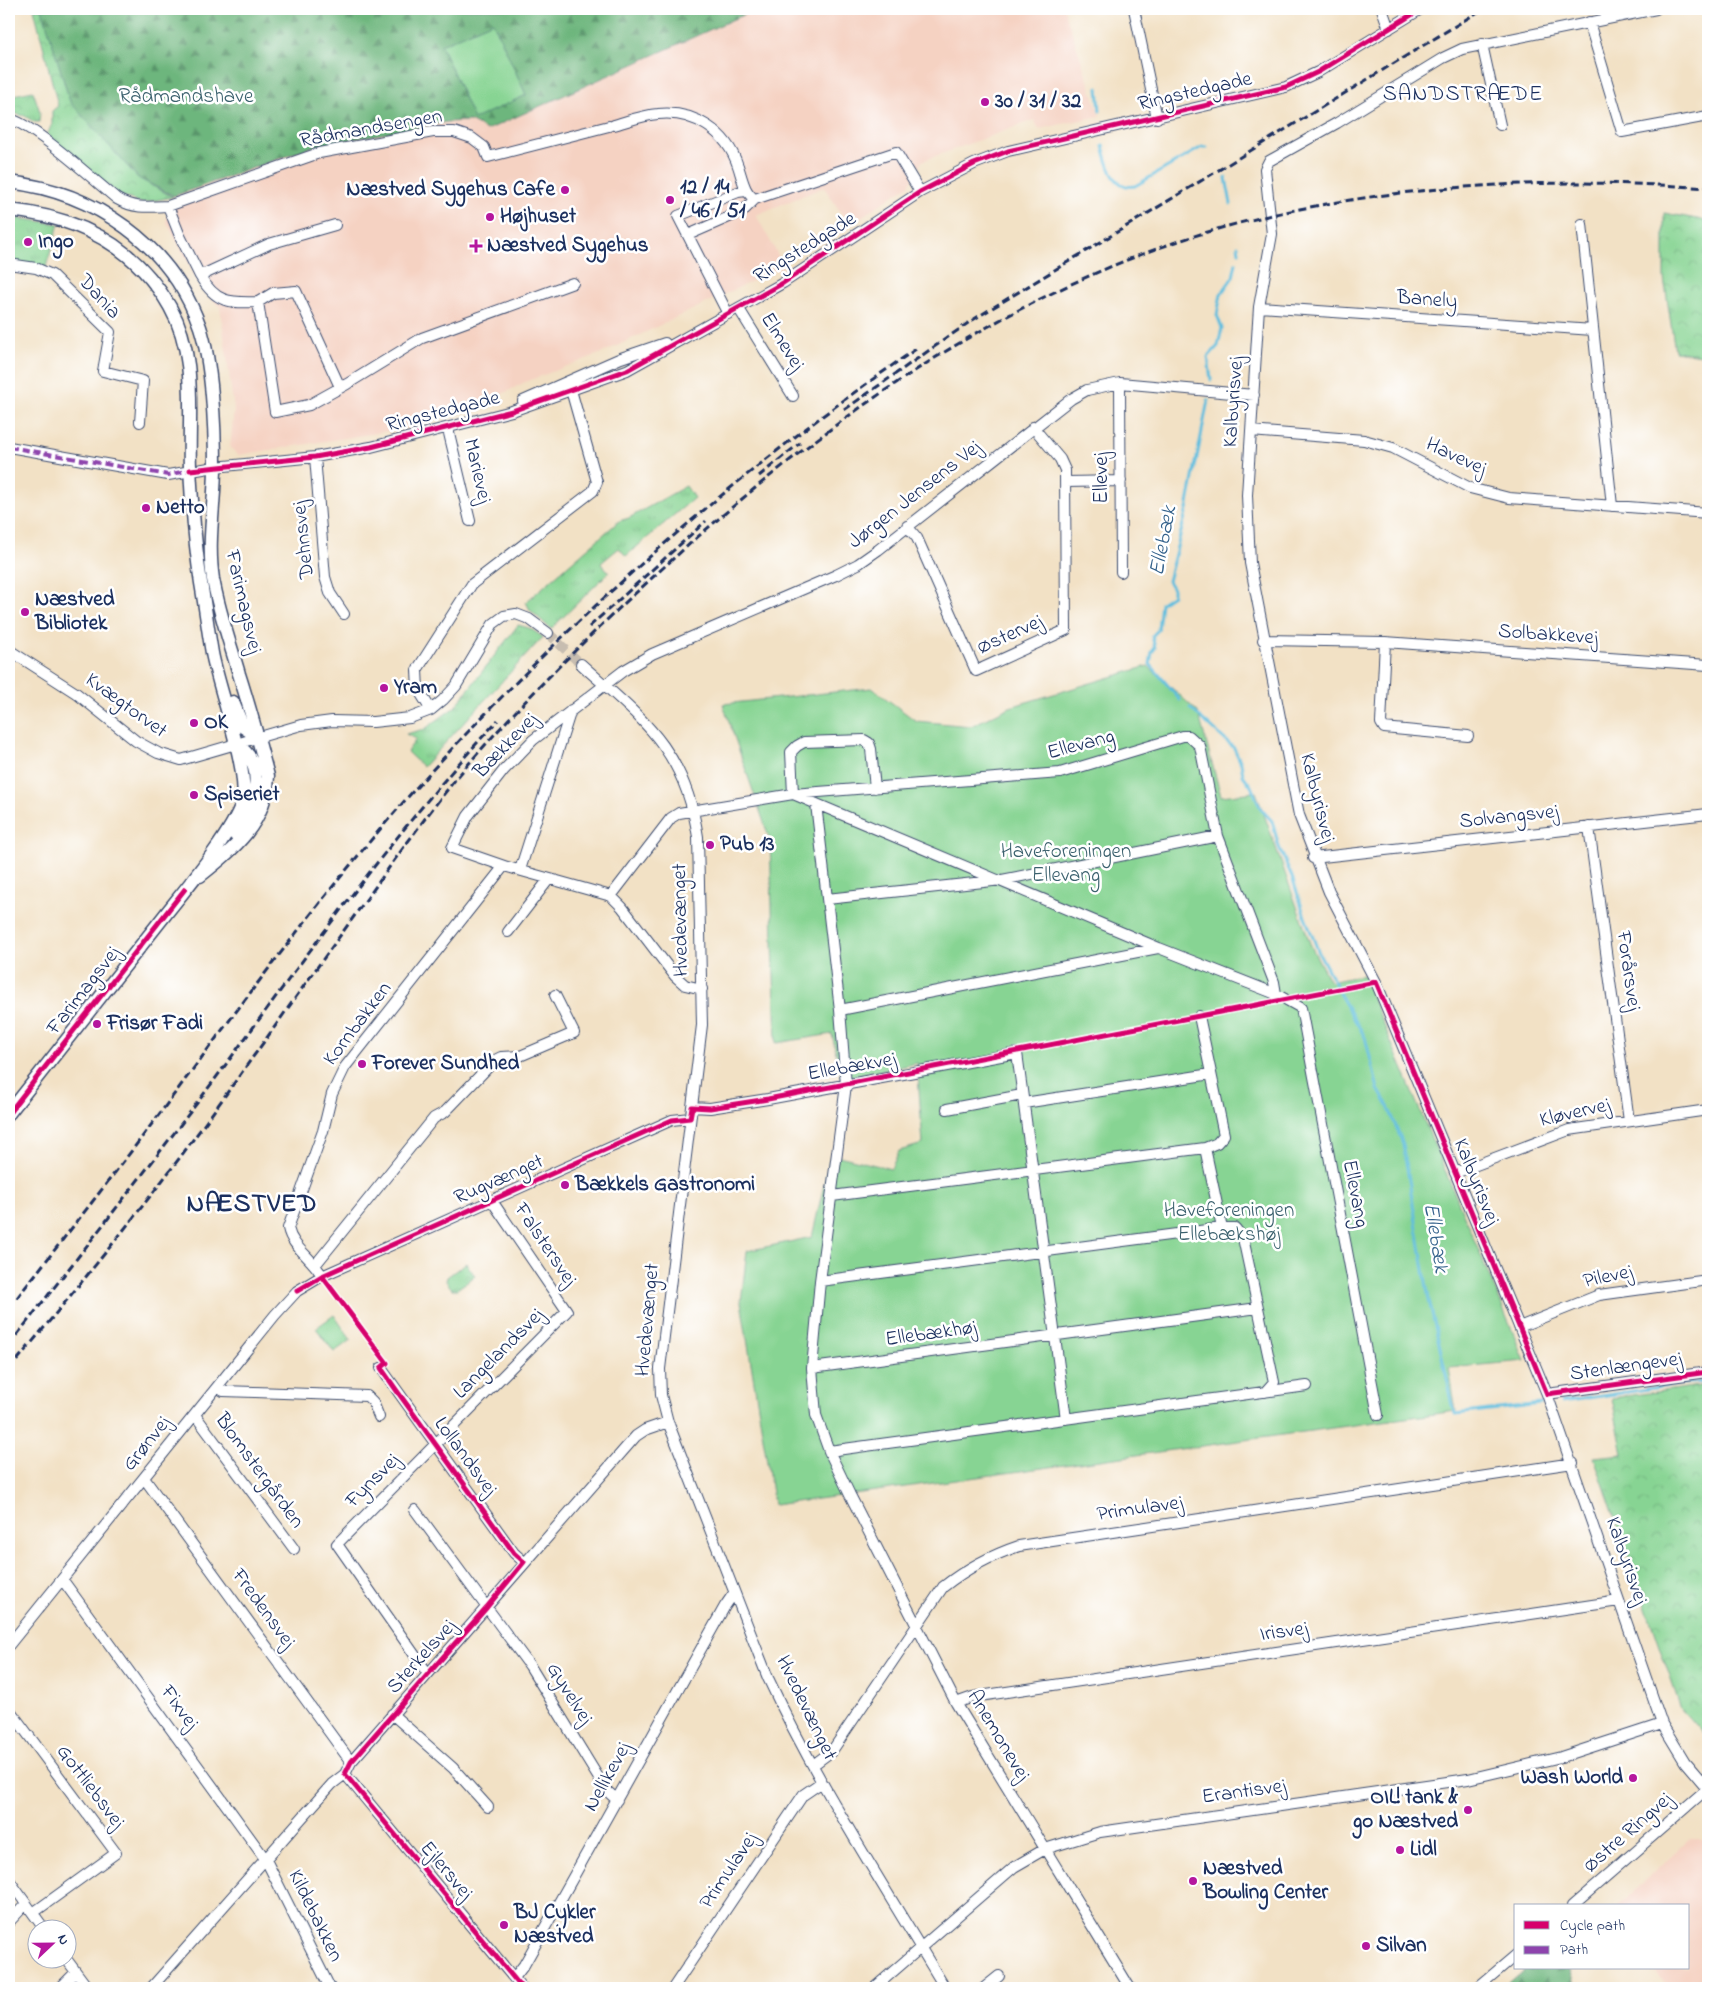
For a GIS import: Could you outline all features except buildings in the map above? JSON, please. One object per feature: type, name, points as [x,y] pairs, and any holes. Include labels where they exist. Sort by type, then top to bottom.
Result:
[{"type":"main road","points":[[9,182],[49,190]]},
{"type":"main road","points":[[9,189],[49,190]]},
{"type":"main road","name":"Farimagsvej","points":[[49,190],[83,201],[138,235],[166,264],[186,294],[200,328],[208,360],[215,467],[209,542],[213,579],[223,622],[268,776],[268,795],[262,813],[251,829],[228,853],[185,889]]},
{"type":"main road","name":"Farimagsvej","points":[[9,210],[62,219],[104,237],[132,258],[154,282],[172,309],[182,334],[190,378],[190,470],[201,582],[212,654],[244,777],[243,800],[234,821],[185,889],[9,1113]]},
{"type":"main road","points":[[208,618],[214,631],[238,719],[247,731],[258,737]]},
{"type":"main road","points":[[228,853],[249,812],[256,789],[252,762],[248,754],[234,743]]},
{"type":"street","points":[[1134,9],[1157,118]]},
{"type":"street","points":[[1382,9],[1389,29]]},
{"type":"street","name":"Ringstedgade","points":[[9,447],[168,475],[190,470],[315,457],[371,447],[448,429],[512,411],[627,370],[738,309],[793,276],[920,192],[962,169],[1008,151],[1286,87],[1304,80],[1420,9]]},
{"type":"street","name":"Kalbyrisvej","points":[[1656,9],[1482,44],[1443,58],[1337,123],[1269,161],[1265,169],[1272,234],[1260,307],[1247,495],[1250,564],[1263,640],[1299,815],[1314,858],[1329,892],[1376,982],[1547,1394],[1573,1463],[1662,1724],[1685,1762],[1708,1788]]},
{"type":"street","points":[[1589,22],[1622,132],[1708,116]]},
{"type":"street","points":[[1482,44],[1500,124]]},
{"type":"street","name":"Rådmandsengen","points":[[9,119],[20,123],[36,134],[129,206],[168,206],[319,153],[433,132],[454,132],[472,138],[484,147],[488,157],[611,125],[668,113],[679,114],[701,122],[712,129],[730,148],[746,191]]},
{"type":"street","points":[[688,235],[743,211],[755,199],[896,152],[920,192]]},
{"type":"street","points":[[728,314],[678,216],[738,192],[746,191],[755,199]]},
{"type":"street","points":[[168,206],[180,236],[200,276],[211,291],[222,299],[233,302],[258,302],[273,293],[296,291],[340,387]]},
{"type":"street","points":[[1582,224],[1612,506]]},
{"type":"street","points":[[200,276],[269,244],[335,225]]},
{"type":"street","name":"Dania","points":[[9,264],[36,268],[52,275],[110,332],[103,371],[143,381],[140,422]]},
{"type":"street","points":[[258,302],[275,412],[309,405],[422,338],[573,283]]},
{"type":"street","name":"Banely","points":[[1260,307],[1593,330]]},
{"type":"street","name":"Elmevej","points":[[738,309],[794,396]]},
{"type":"street","points":[[481,419],[622,358],[691,334]]},
{"type":"street","name":"Jørgen Jensens Vej","points":[[604,684],[652,654],[836,575],[878,550],[1033,427],[1071,398],[1087,390],[1120,383],[1254,395]]},
{"type":"street","name":"Ellevej","points":[[1120,383],[1121,572]]},
{"type":"street","points":[[431,710],[418,689],[417,670],[472,584],[593,491],[597,482],[571,390]]},
{"type":"street","name":"Østervej","points":[[907,526],[917,538],[976,671],[1066,630],[1065,470],[1060,459],[1033,427]]},
{"type":"street","name":"Marievej","points":[[448,429],[470,521]]},
{"type":"street","name":"Havevej","points":[[1251,431],[1364,440],[1393,448],[1470,488],[1509,498],[1708,513]]},
{"type":"street","name":"Dehnsvej","points":[[315,457],[325,577],[330,593],[344,614]]},
{"type":"street","points":[[1066,482],[1121,482]]},
{"type":"street","points":[[258,737],[301,725],[332,721],[373,722],[410,718],[431,710],[456,686],[493,624],[504,616],[516,614],[529,619],[548,633]]},
{"type":"street","name":"Solbakkevej","points":[[1263,640],[1385,642],[1708,665]]},
{"type":"street","points":[[1385,642],[1381,723],[1384,728],[1468,736]]},
{"type":"street","name":"Kvægtorvet","points":[[9,650],[70,688],[136,741],[158,753],[182,760],[258,737]]},
{"type":"street","name":"Hvedevænget","points":[[581,664],[656,733],[674,758],[694,809],[698,837],[702,1025],[660,1369],[661,1395],[668,1422],[768,1678],[812,1765],[945,1988]]},
{"type":"street","name":"Bækkevej","points":[[504,866],[452,848],[468,816],[504,770],[534,740],[604,684]]},
{"type":"street","points":[[520,870],[571,710]]},
{"type":"street","name":"Ellevang","points":[[611,896],[671,818],[679,813],[792,794],[1060,774],[1182,736],[1189,736],[1200,746],[1218,836],[1274,982],[1276,994]]},
{"type":"street","points":[[792,794],[791,752],[804,742],[864,740],[869,743],[874,788]]},
{"type":"street","name":"Ellevang","points":[[792,794],[1002,880],[1159,948],[1276,994],[1300,1008],[1378,1415]]},
{"type":"street","points":[[816,804],[840,1010],[846,1085],[820,1281],[812,1368],[816,1415],[829,1451],[1307,1386]]},
{"type":"street","name":"Solvangsvej","points":[[1314,858],[1708,814]]},
{"type":"street","name":"Forårsvej","points":[[1589,827],[1629,1121]]},
{"type":"street","name":"Ellevang","points":[[827,899],[1002,880],[1218,836]]},
{"type":"street","points":[[504,866],[611,896],[622,907],[675,976],[685,985],[702,990]]},
{"type":"street","name":"Kornbakken","points":[[322,1276],[316,1264],[290,1239],[288,1228],[322,1131],[332,1094],[344,1067],[504,866]]},
{"type":"street","points":[[508,932],[549,878]]},
{"type":"street","points":[[840,1010],[1159,948]]},
{"type":"street","points":[[316,1264],[434,1118],[445,1112],[495,1060],[502,1057],[520,1056],[574,1033],[555,995]]},
{"type":"street","points":[[832,1196],[1206,1148],[1217,1143],[1224,1135],[1199,1016]]},
{"type":"street","name":"Ellebækvej","points":[[691,1112],[1017,1053],[1023,1099]]},
{"type":"street","points":[[947,1109],[1211,1074]]},
{"type":"street","points":[[1023,1099],[1066,1419]]},
{"type":"street","name":"Kløvervej","points":[[1455,1173],[1554,1134],[1708,1110]]},
{"type":"street","name":"Rugvænget","points":[[322,1276],[691,1112]]},
{"type":"street","points":[[1206,1148],[1222,1228]]},
{"type":"street","name":"Falstersvej","points":[[492,1200],[568,1311]]},
{"type":"street","points":[[820,1281],[1222,1228],[1235,1228],[1243,1238],[1274,1382],[1265,1392]]},
{"type":"street","name":"Grønvej","points":[[9,1645],[218,1386],[298,1291],[322,1276]]},
{"type":"street","name":"Pilevej","points":[[1519,1327],[1599,1294],[1708,1280]]},
{"type":"street","name":"Ellebækhøj","points":[[812,1368],[1258,1308]]},
{"type":"street","name":"Langelandsvej","points":[[436,1445],[568,1311]]},
{"type":"street","name":"Lollandsvej","points":[[381,1368],[514,1553],[524,1562]]},
{"type":"street","name":"Stenlængevej","points":[[1547,1394],[1708,1372]]},
{"type":"street","name":"Blomstergården","points":[[218,1386],[223,1390],[367,1396],[373,1402],[379,1417]]},
{"type":"street","name":"Blomstergården","points":[[195,1415],[294,1549]]},
{"type":"street","name":"Sterkelsvej","points":[[151,1988],[332,1784],[345,1774],[351,1762],[392,1714],[636,1436],[645,1430],[668,1422]]},
{"type":"street","name":"Fynsvej","points":[[428,1674],[337,1544],[436,1445]]},
{"type":"street","name":"Anemonevej","points":[[829,1451],[915,1625],[956,1703],[1130,1988]]},
{"type":"street","name":"Primulavej","points":[[812,1765],[832,1751],[915,1625],[943,1587],[968,1567],[992,1555],[1019,1546],[1573,1463]]},
{"type":"street","name":"Fredensvej","points":[[144,1478],[351,1762]]},
{"type":"street","name":"Gyvelvej","points":[[415,1510],[530,1666],[606,1790],[616,1800]]},
{"type":"street","name":"Fixvej","points":[[62,1579],[266,1860]]},
{"type":"street","name":"Nellikevej","points":[[514,1978],[524,1965],[734,1593]]},
{"type":"street","name":"Irisvej","points":[[956,1703],[973,1697],[1620,1601]]},
{"type":"street","name":"Gottliebsvej","points":[[9,1709],[116,1853],[33,1913]]},
{"type":"street","name":"Sterkelsvej","points":[[392,1714],[453,1768],[488,1807]]},
{"type":"street","name":"Erantisvej","points":[[874,1988],[1014,1867],[1045,1849],[1109,1831],[1468,1779],[1561,1757],[1662,1724]]},
{"type":"street","name":"Ejlersvej","points":[[345,1774],[522,1988]]},
{"type":"street","name":"Primulavej","points":[[673,1988],[803,1795],[822,1782]]},
{"type":"street","name":"Østre Ringvej","points":[[1574,1904],[1708,1788]]},
{"type":"street","name":"Kildebakken","points":[[266,1860],[330,1988]]},
{"type":"street","points":[[9,1880],[38,1920]]},
{"type":"street","points":[[9,1922],[26,1904]]},
{"type":"street","points":[[1477,1988],[1514,1957]]},
{"type":"street","points":[[60,1988],[76,1972],[88,1988]]},
{"type":"street","points":[[984,1988],[999,1976]]},
{"type":"shaded area","name":"Næstved Sygehus","points":[[756,9],[1064,9],[1100,116],[1039,129],[1034,120],[922,161],[909,185],[849,225],[824,187],[756,215],[784,266],[602,353],[525,382],[493,399],[427,420],[414,427],[239,455],[230,448],[234,410],[220,307],[204,292],[166,221],[174,196],[315,146],[447,122],[470,121],[487,130]]},
{"type":"shaded area","points":[[1690,1839],[1708,1839],[1708,1976],[1695,1988],[1669,1987],[1654,1970],[1690,1970],[1690,1904],[1619,1904]]},
{"type":"green space","points":[[34,9],[42,9],[70,102],[138,178],[173,197],[141,203],[119,195],[47,135],[52,124],[52,111],[58,106]]},
{"type":"green space","name":"Rådmandshave","points":[[42,9],[756,9],[487,130],[470,121],[447,122],[315,146],[174,196],[138,178],[70,102]],"holes":[[[493,22],[526,95],[474,119],[441,45]]]},
{"type":"green space","points":[[493,22],[526,95],[474,119],[441,45]]},
{"type":"green space","points":[[33,91],[40,112],[39,122],[34,122],[25,116],[9,112],[9,96]]},
{"type":"green space","points":[[1664,213],[1708,221],[1708,356],[1675,351],[1664,278]]},
{"type":"green space","points":[[9,217],[59,224],[45,270],[9,265]]},
{"type":"green space","points":[[686,486],[694,498],[626,556],[619,548],[601,563],[609,572],[551,629],[530,610],[526,602],[619,521],[629,518]]},
{"type":"green space","points":[[518,625],[529,628],[543,637],[423,767],[407,752],[416,739],[406,734],[425,729],[455,707]]},
{"type":"green space","name":"Haveforeningen Ellebækshøj","points":[[1148,666],[1198,712],[1221,796],[1256,792],[1311,946],[1330,982],[1363,975],[1525,1361],[1449,1368],[1456,1411],[774,1505],[741,1302],[747,1251],[812,1237],[831,1154],[891,1169],[899,1151],[923,1144],[917,1063],[842,1081],[832,1034],[776,1043],[770,840],[723,704],[872,688],[916,721],[971,726],[1010,707]]},
{"type":"green space","points":[[466,1263],[475,1276],[457,1289],[452,1289],[446,1281],[447,1277]]},
{"type":"green space","points":[[334,1315],[351,1340],[334,1352],[316,1328]]},
{"type":"green space","points":[[1708,1385],[1708,1733],[1704,1735],[1681,1709],[1594,1457],[1623,1454],[1612,1398]]},
{"type":"green space","points":[[1523,1970],[1570,1970],[1575,1984],[1569,1988],[1502,1988]]},
{"type":"waterway","name":"Ellebæk","points":[[1098,88],[1100,111]]},
{"type":"waterway","name":"Ellebæk","points":[[1103,146],[1112,174],[1116,180],[1127,186],[1135,186],[1202,147],[1207,147]]},
{"type":"waterway","name":"Ellebæk","points":[[1226,178],[1231,204]]},
{"type":"waterway","name":"Ellebæk","points":[[1238,246],[1239,252]]},
{"type":"waterway","name":"Ellebæk","points":[[1211,380],[1208,357],[1218,346],[1222,328],[1217,315],[1221,294],[1233,277],[1236,263]]},
{"type":"waterway","name":"Ellebæk","points":[[1180,700],[1150,664],[1152,652],[1155,648],[1152,636],[1158,630],[1161,603],[1173,595],[1173,589],[1168,581],[1187,509],[1208,400]]},
{"type":"waterway","name":"Ellebæk","points":[[1190,708],[1234,748],[1241,763],[1243,775],[1251,786],[1261,809],[1272,821],[1279,847],[1292,877],[1319,953],[1336,985]]},
{"type":"waterway","name":"Ellebæk","points":[[1339,993],[1365,1037],[1378,1089],[1388,1106],[1403,1144],[1429,1300],[1455,1414],[1541,1404]]},
{"type":"waterway","name":"Ellebæk","points":[[1562,1402],[1686,1383],[1708,1382]]},
{"type":"tunnel","points":[[548,633],[581,664]]},
{"type":"railway","points":[[844,410],[971,321],[1483,9]]},
{"type":"railway","points":[[9,1370],[118,1237],[181,1156],[419,826],[487,743],[572,653],[693,541],[803,450],[861,407],[920,367],[1044,297],[1109,267],[1176,242],[1239,223],[1304,208],[1371,197],[1439,189],[1575,183],[1642,184],[1708,188]]},
{"type":"railway","points":[[9,1308],[338,880],[416,788],[473,727],[591,610],[716,500],[848,397],[916,349]]},
{"type":"railway","points":[[759,476],[800,443]]},
{"type":"railway","points":[[589,627],[706,521]]},
{"type":"railway","points":[[9,1345],[171,1137],[390,846],[498,720]]},
{"type":"marked path","points":[[9,447],[168,475],[190,470]]},
{"type":"cycle path","points":[[190,470],[315,457],[371,447],[512,411],[627,370],[783,283],[920,192],[974,164],[1008,151],[1286,87],[1318,72],[1421,9]]},
{"type":"cycle path","points":[[9,1113],[185,889]]},
{"type":"cycle path","points":[[297,1291],[322,1276],[672,1120],[690,1118],[692,1107],[710,1108],[768,1099],[1376,982],[1547,1394],[1708,1372]]},
{"type":"cycle path","points":[[322,1276],[387,1363],[381,1368],[397,1391],[514,1553],[524,1562],[351,1762],[345,1774],[522,1988]]},
{"type":"place","name":"30 / 31 / 32","points":[[985,102]]},
{"type":"place","name":"Næstved Sygehus Cafe","points":[[565,190]]},
{"type":"place","name":"12 / 14 / 46 / 51","points":[[670,200]]},
{"type":"place","name":"Højhuset","points":[[490,217]]},
{"type":"place","name":"Ingo","points":[[28,242]]},
{"type":"place","name":"Næstved Sygehus","points":[[476,246]]},
{"type":"place","name":"Netto","points":[[146,508]]},
{"type":"place","name":"Næstved Bibliotek","points":[[25,612]]},
{"type":"place","name":"Yram","points":[[384,688]]},
{"type":"place","name":"OK","points":[[194,723]]},
{"type":"place","name":"Spiseriet","points":[[194,795]]},
{"type":"place","name":"Pub 13","points":[[710,845]]},
{"type":"place","name":"Frisør Fadi","points":[[97,1024]]},
{"type":"place","name":"Forever Sundhed","points":[[362,1064]]},
{"type":"place","name":"Bækkels Gastronomi","points":[[565,1185]]},
{"type":"place","name":"Wash World","points":[[1633,1778]]},
{"type":"place","name":"OIL! tank & go Næstved","points":[[1468,1810]]},
{"type":"place","name":"Lidl","points":[[1400,1850]]},
{"type":"place","name":"Næstved Bowling Center","points":[[1193,1881]]},
{"type":"place","name":"BJ Cykler Næstved","points":[[504,1925]]},
{"type":"place","name":"Silvan","points":[[1366,1946]]},
{"type":"district","name":"SANDSTRÆDE","points":[[1463,95]]},
{"type":"district","name":"NÆSTVED","points":[[252,1205]]},
{"type":"park label","name":"Haveforeningen Ellevang","points":[[1066,864]]}]
